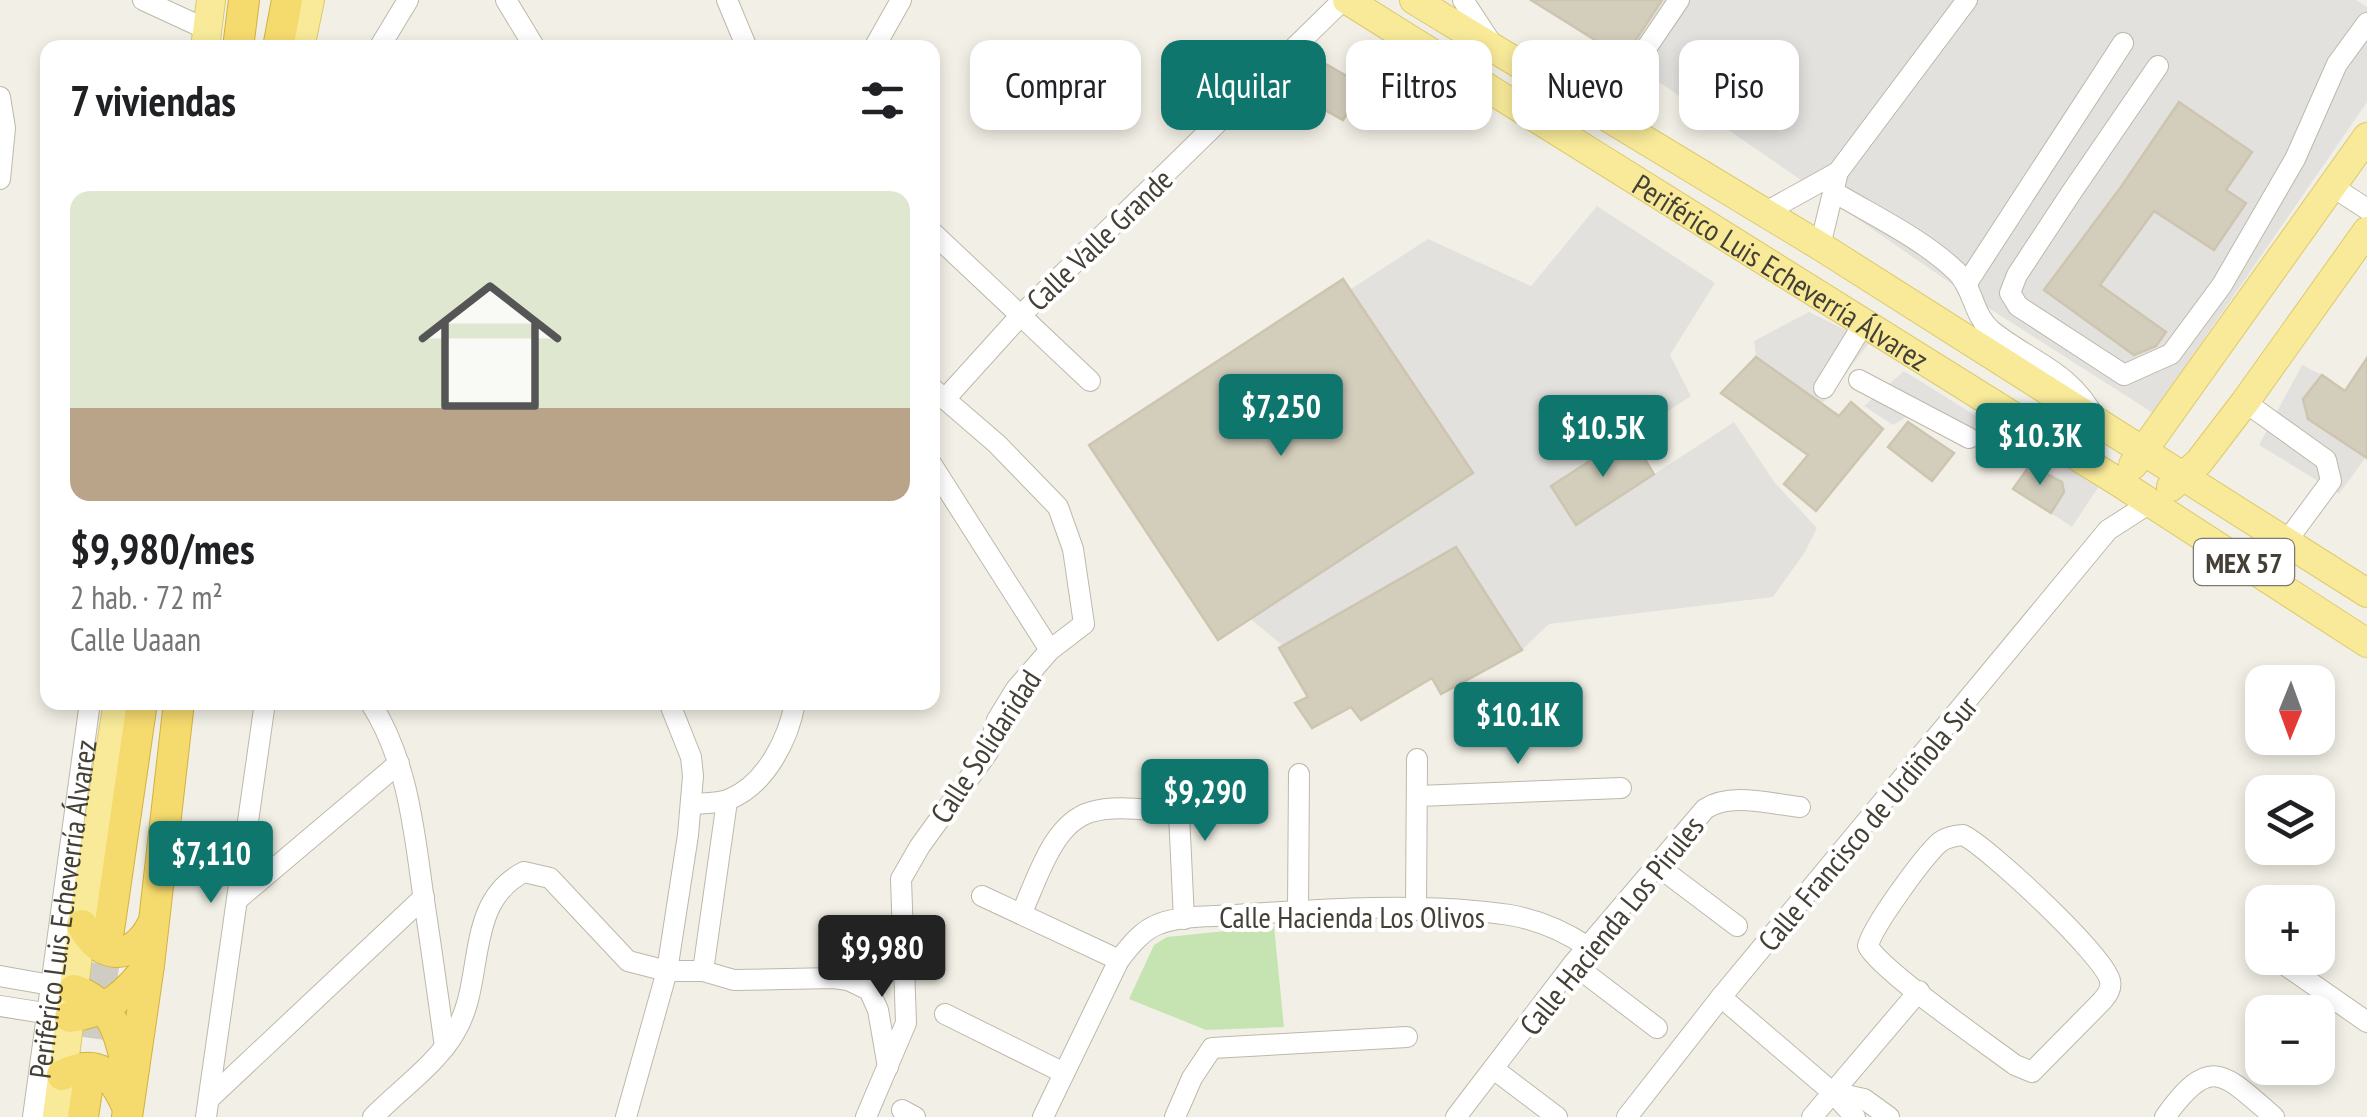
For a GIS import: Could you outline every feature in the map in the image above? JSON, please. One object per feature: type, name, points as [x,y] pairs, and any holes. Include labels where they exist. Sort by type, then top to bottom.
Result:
[{"type":"highway","points":[[239,40],[244,0]]},
{"type":"highway","points":[[287,0],[294,40]]},
{"type":"highway","points":[[140,710],[96,928],[89,940],[102,950],[117,953],[145,940],[152,925]]},
{"type":"highway","points":[[129,1104],[181,710]]},
{"type":"highway","points":[[61,1002],[105,1008],[133,986],[149,965]]},
{"type":"highway","points":[[105,1008],[120,1035],[129,1104]]},
{"type":"highway","points":[[75,1079],[79,1067],[106,1072],[129,1104]]},
{"type":"highway","name":"Periférico Luis Echeverría Álvarez","points":[[75,1079],[83,1117]]},
{"type":"main road","points":[[206,39],[211,0]]},
{"type":"main road","points":[[295,40],[310,0]]},
{"type":"main road","name":"Periférico Luis Echeverría Álvarez","points":[[1345,0],[2120,482],[2367,642]]},
{"type":"main road","name":"Periférico Luis Echeverría Álvarez","points":[[1414,0],[1820,246],[2367,593]]},
{"type":"main road","points":[[2120,482],[2367,136]]},
{"type":"main road","points":[[2150,503],[2184,476],[2246,402],[2367,231]]},
{"type":"main road","points":[[1757,257],[1785,257],[1820,246]]},
{"type":"main road","name":"Periférico Luis Echeverría Álvarez","points":[[56,1117],[75,1079],[61,1002],[96,928],[117,710]]},
{"type":"street","points":[[143,0],[206,39]]},
{"type":"street","points":[[296,40],[322,0]]},
{"type":"street","points":[[386,40],[408,0]]},
{"type":"street","points":[[506,0],[530,40]]},
{"type":"street","points":[[727,0],[744,40]]},
{"type":"street","name":"Calle Valle Grande","points":[[940,391],[1345,0]]},
{"type":"street","points":[[1463,0],[1496,50]]},
{"type":"street","points":[[1652,40],[1680,0]]},
{"type":"street","points":[[1820,246],[1836,182],[1967,0]]},
{"type":"street","points":[[878,40],[895,2]]},
{"type":"street","points":[[2158,66],[2060,210],[2010,293],[2018,306],[2124,376],[2172,354],[2222,285],[2295,159],[2337,64],[2367,23]]},
{"type":"street","points":[[1967,284],[2123,43]]},
{"type":"street","points":[[0,96],[5,128],[0,178]]},
{"type":"street","points":[[1764,213],[1836,182]]},
{"type":"street","points":[[1836,182],[1945,262],[1967,284],[1979,316],[1990,330],[2062,376],[2086,401],[2097,422]]},
{"type":"street","points":[[2333,187],[2367,209]]},
{"type":"street","points":[[940,239],[1090,381]]},
{"type":"street","points":[[1824,388],[1864,323]]},
{"type":"street","points":[[1859,380],[1970,438]]},
{"type":"street","points":[[940,395],[1058,507],[1074,549],[1084,624],[1050,650]]},
{"type":"street","points":[[2246,402],[2326,460],[2331,472],[2331,481],[2286,542]]},
{"type":"street","name":"Calle Solidaridad","points":[[866,1117],[906,1023],[901,879],[988,752],[997,720],[1016,688],[1050,650],[940,478]]},
{"type":"street","name":"Calle Francisco de Urdiñola Sur","points":[[2108,530],[2120,482]]},
{"type":"street","name":"Calle Francisco de Urdiñola Sur","points":[[1627,1117],[1721,997],[2108,530],[2150,503]]},
{"type":"street","name":"Periférico Luis Echeverría Álvarez","points":[[33,1117],[61,1002],[89,710]]},
{"type":"street","points":[[207,1108],[264,710]]},
{"type":"street","points":[[375,710],[400,762],[444,1047]]},
{"type":"street","points":[[626,1117],[676,930],[691,804],[691,757],[672,710]]},
{"type":"street","points":[[691,804],[728,801],[763,772],[780,748],[793,710]]},
{"type":"street","points":[[1416,910],[1417,760]]},
{"type":"street","points":[[237,900],[400,762]]},
{"type":"street","points":[[1177,772],[1184,918]]},
{"type":"street","points":[[1298,774],[1298,910]]},
{"type":"street","points":[[1418,796],[1621,788]]},
{"type":"street","points":[[703,971],[728,801]]},
{"type":"street","name":"Calle Hacienda Los Pirules","points":[[1456,1117],[1573,964],[1659,866],[1690,824],[1717,801],[1800,807]]},
{"type":"street","points":[[1021,914],[1062,831],[1078,817],[1093,811],[1119,809],[1178,812]]},
{"type":"street","points":[[1962,835],[1992,852],[2104,968],[2111,984],[2102,1002],[2032,1072],[2015,1065],[1919,991],[1874,956],[1869,940],[1932,851],[1950,836],[1962,835]]},
{"type":"street","points":[[1659,866],[1737,926]]},
{"type":"street","points":[[373,1117],[454,1036],[467,1005],[477,946],[489,908],[506,884],[524,872],[539,873],[558,884],[628,960],[667,971],[703,971],[734,980],[834,978],[869,990],[878,1010],[888,1068]]},
{"type":"street","points":[[982,896],[1119,960]]},
{"type":"street","points":[[207,1108],[424,898]]},
{"type":"street","name":"Calle Hacienda Los Olivos","points":[[1043,1117],[1119,960],[1158,924],[1184,918],[1298,910],[1510,915],[1564,931],[1588,947]]},
{"type":"street","points":[[1573,964],[1657,1028]]},
{"type":"street","points":[[2300,975],[2367,1022]]},
{"type":"street","points":[[0,976],[61,1002]]},
{"type":"street","points":[[1812,1117],[1919,991]]},
{"type":"street","points":[[1721,997],[1832,1092],[1855,1117]]},
{"type":"street","points":[[0,1006],[61,1002]]},
{"type":"street","points":[[946,1014],[1064,1073]]},
{"type":"street","points":[[1175,1117],[1192,1078],[1212,1048],[1407,1037]]},
{"type":"street","points":[[1495,1070],[1556,1117]]},
{"type":"street","points":[[2165,1117],[2193,1083],[2218,1075],[2274,1117]]},
{"type":"street","points":[[1832,1092],[1864,1099],[1889,1117]]},
{"type":"green space","points":[[1274,926],[1284,1027],[1206,1030],[1129,999],[1154,945],[1167,937]]},
{"type":"shaded area","points":[[1663,0],[2356,0],[2367,7],[2367,102],[2153,413],[1965,293],[1728,130],[1799,130],[1799,40],[1679,40],[1679,96],[1659,82],[1659,40],[1636,40]]},
{"type":"shaded area","points":[[1597,206],[1715,283],[1670,355],[1691,396],[1551,486],[1577,525],[1734,422],[1775,483],[1817,528],[1805,552],[1773,597],[1549,624],[1522,650],[1292,653],[1250,619],[1472,473],[1351,289],[1428,239],[1531,286]]},
{"type":"shaded area","points":[[1809,312],[1870,342],[1822,404],[1756,357],[1754,341]]},
{"type":"shaded area","points":[[2302,365],[2322,375],[2303,399],[2308,419],[2366,457],[2339,494],[2259,445]]},
{"type":"shaded area","points":[[1904,371],[1981,419],[1963,448],[1910,415],[1893,425],[1864,406]]},
{"type":"shaded area","points":[[2042,446],[2101,483],[2072,527],[2051,513],[2064,493],[2062,482],[2030,465]]},
{"type":"building","points":[[1531,0],[1662,0],[1636,40],[1595,40]]},
{"type":"building","points":[[1326,64],[1346,76],[1343,120],[1326,111]]},
{"type":"building","points":[[2179,102],[2252,152],[2226,190],[2246,203],[2214,250],[2154,211],[2100,285],[2166,332],[2156,346],[2134,355],[2044,290]]},
{"type":"building","points":[[1343,279],[1473,473],[1218,640],[1089,445]]},
{"type":"building","points":[[1756,357],[1839,416],[1851,402],[1883,429],[1816,511],[1784,484],[1808,455],[1721,393]]},
{"type":"building","points":[[2367,358],[2367,458],[2308,419],[2303,399],[2322,375],[2345,391]]},
{"type":"building","points":[[1908,422],[1954,453],[1932,481],[1888,447]]},
{"type":"building","points":[[1630,435],[1654,474],[1576,525],[1551,486]]},
{"type":"building","points":[[2030,465],[2062,482],[2064,492],[2051,513],[2013,489]]},
{"type":"building","points":[[1456,547],[1522,650],[1441,694],[1432,678],[1361,720],[1351,707],[1312,728],[1295,703],[1308,697],[1279,648]]},
{"type":"tunnel","points":[[88,1083],[109,930]]}]
